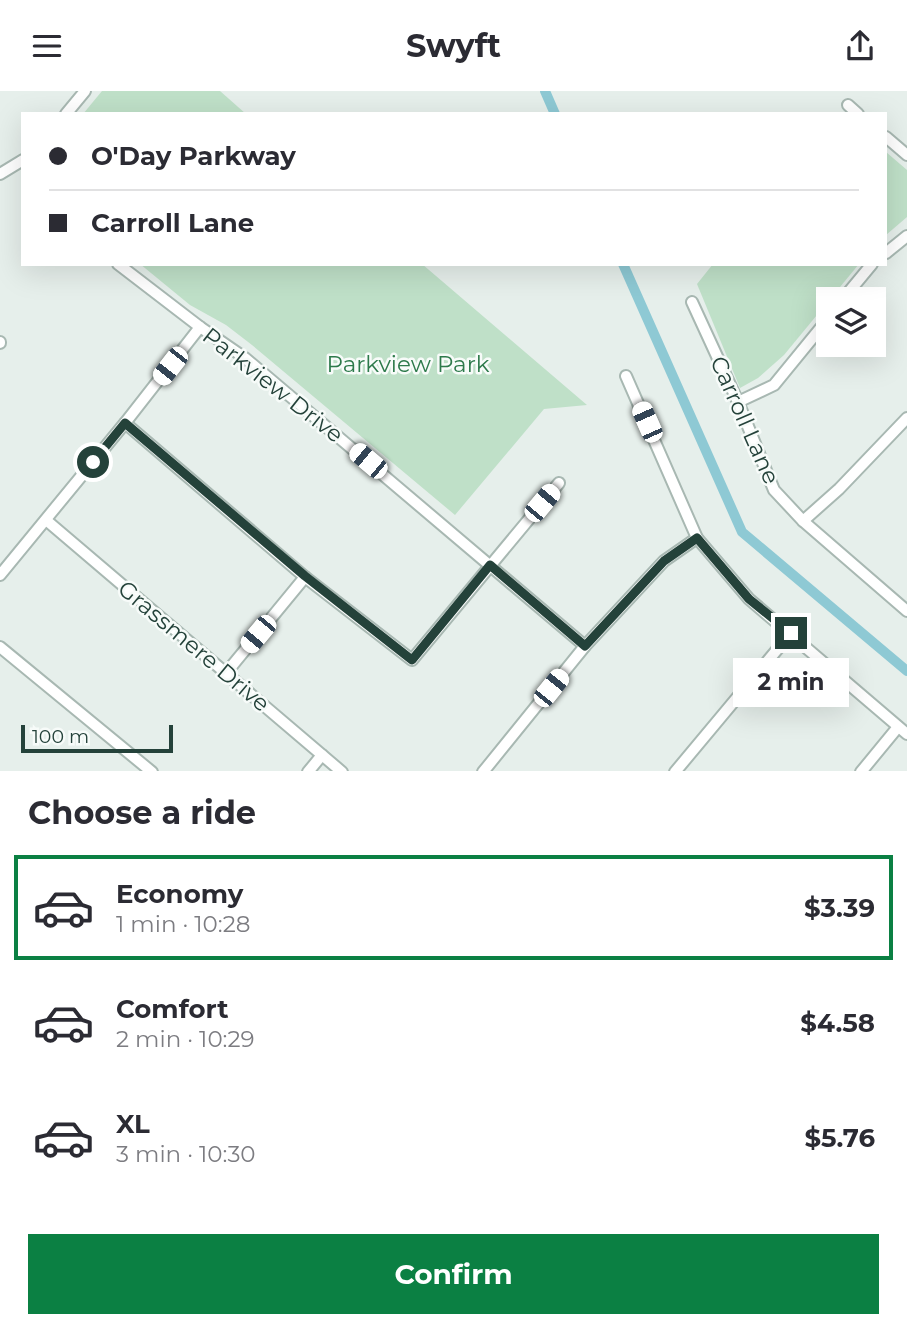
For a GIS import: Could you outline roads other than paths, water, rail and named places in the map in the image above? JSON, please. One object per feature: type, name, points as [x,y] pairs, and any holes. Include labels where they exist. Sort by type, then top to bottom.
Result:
[{"type":"street","points":[[68,112],[85,91]]},
{"type":"street","points":[[848,105],[856,112]]},
{"type":"street","points":[[887,138],[907,155]]},
{"type":"street","points":[[0,174],[21,162]]},
{"type":"street","points":[[887,252],[907,236]]},
{"type":"street","name":"Parkview Drive","points":[[121,266],[245,358],[585,646]]},
{"type":"street","points":[[854,287],[870,266]]},
{"type":"street","name":"Carroll Lane","points":[[692,302],[738,401],[774,490],[803,521],[905,604]]},
{"type":"street","points":[[0,575],[200,327]]},
{"type":"street","points":[[738,401],[774,385],[816,334]]},
{"type":"street","points":[[626,376],[697,538],[749,599],[903,731],[862,771]]},
{"type":"street","points":[[803,521],[839,489],[907,418]]},
{"type":"street","points":[[125,423],[305,576],[412,660],[559,483]]},
{"type":"street","name":"Grassmere Drive","points":[[46,520],[341,771]]},
{"type":"street","points":[[484,771],[585,646],[664,561],[697,538]]},
{"type":"street","points":[[226,673],[305,576]]},
{"type":"street","points":[[676,771],[791,633]]},
{"type":"street","points":[[0,646],[151,771]]},
{"type":"street","points":[[309,771],[322,755]]},
{"type":"waterway","points":[[545,91],[554,112]]},
{"type":"waterway","points":[[624,266],[742,532],[907,671]]},
{"type":"park label","name":"Parkview Park","points":[[408,364]]}]
